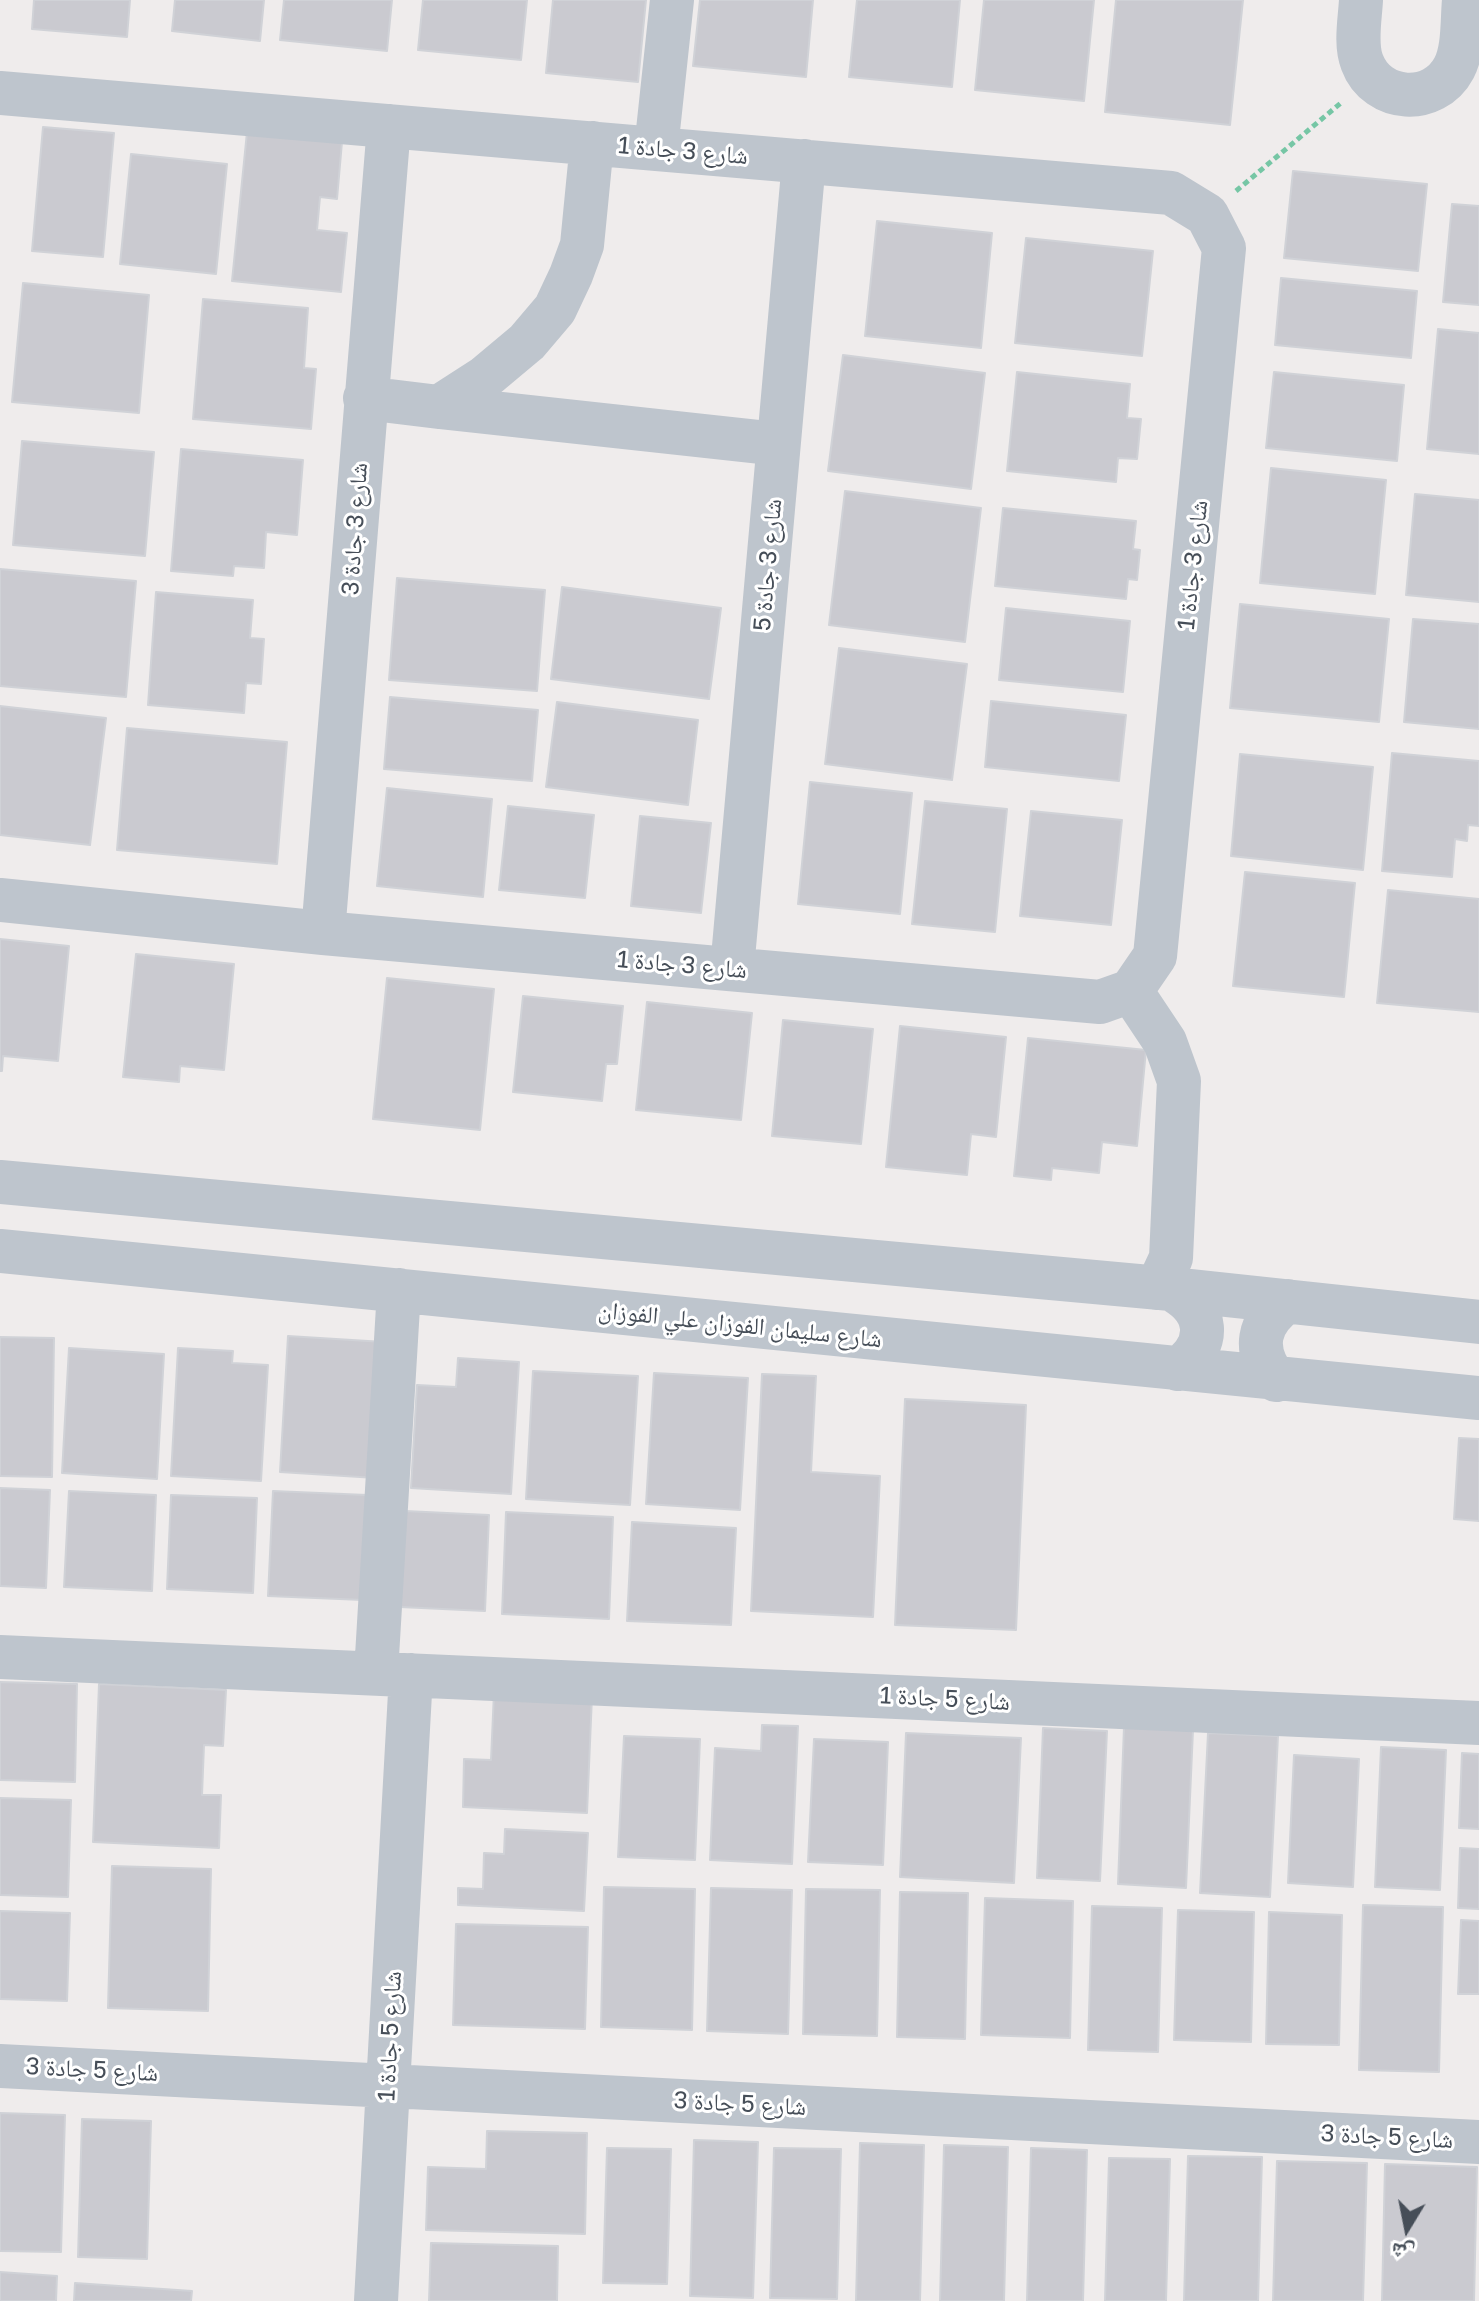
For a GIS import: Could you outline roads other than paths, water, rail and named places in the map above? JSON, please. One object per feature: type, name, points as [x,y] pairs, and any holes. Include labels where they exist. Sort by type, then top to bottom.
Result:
[{"type":"street","points":[[656,149],[672,0]]},
{"type":"street","points":[[1361,0],[1360,60],[1370,78],[1386,91],[1406,96],[1426,93],[1444,82],[1456,66],[1464,0]]},
{"type":"street","name":"شارع 3 جادة 1","points":[[0,93],[1171,193],[1207,215],[1224,248],[1155,956],[1131,991],[1100,1002],[323,933],[0,900]]},
{"type":"street","name":"شارع 3 جادة 3","points":[[323,933],[389,126]]},
{"type":"street","points":[[439,407],[495,369],[527,342],[555,309],[582,245],[592,143]]},
{"type":"street","name":"شارع 3 جادة 5","points":[[732,969],[804,161]]},
{"type":"street","points":[[365,398],[778,444]]},
{"type":"street","points":[[1131,991],[1165,1042],[1179,1081],[1171,1258],[1164,1289]]},
{"type":"street","points":[[0,1182],[1164,1289],[1479,1322]]},
{"type":"street","name":"شارع سليمان الفوزان علي الفوزان","points":[[0,1251],[1479,1398]]},
{"type":"street","points":[[1164,1289],[1186,1297],[1196,1308],[1201,1321],[1202,1335],[1198,1349],[1190,1361],[1178,1369]]},
{"type":"street","points":[[393,1674],[399,1290]]},
{"type":"street","points":[[1276,1380],[1266,1367],[1261,1352],[1261,1337],[1275,1310],[1288,1301]]},
{"type":"street","name":"شارع 5 جادة 1","points":[[0,1657],[1479,1723]]},
{"type":"street","name":"شارع 5 جادة 1","points":[[376,2301],[388,2086],[393,1674]]},
{"type":"street","name":"شارع 5 جادة 3","points":[[0,2066],[1479,2142]]}]
